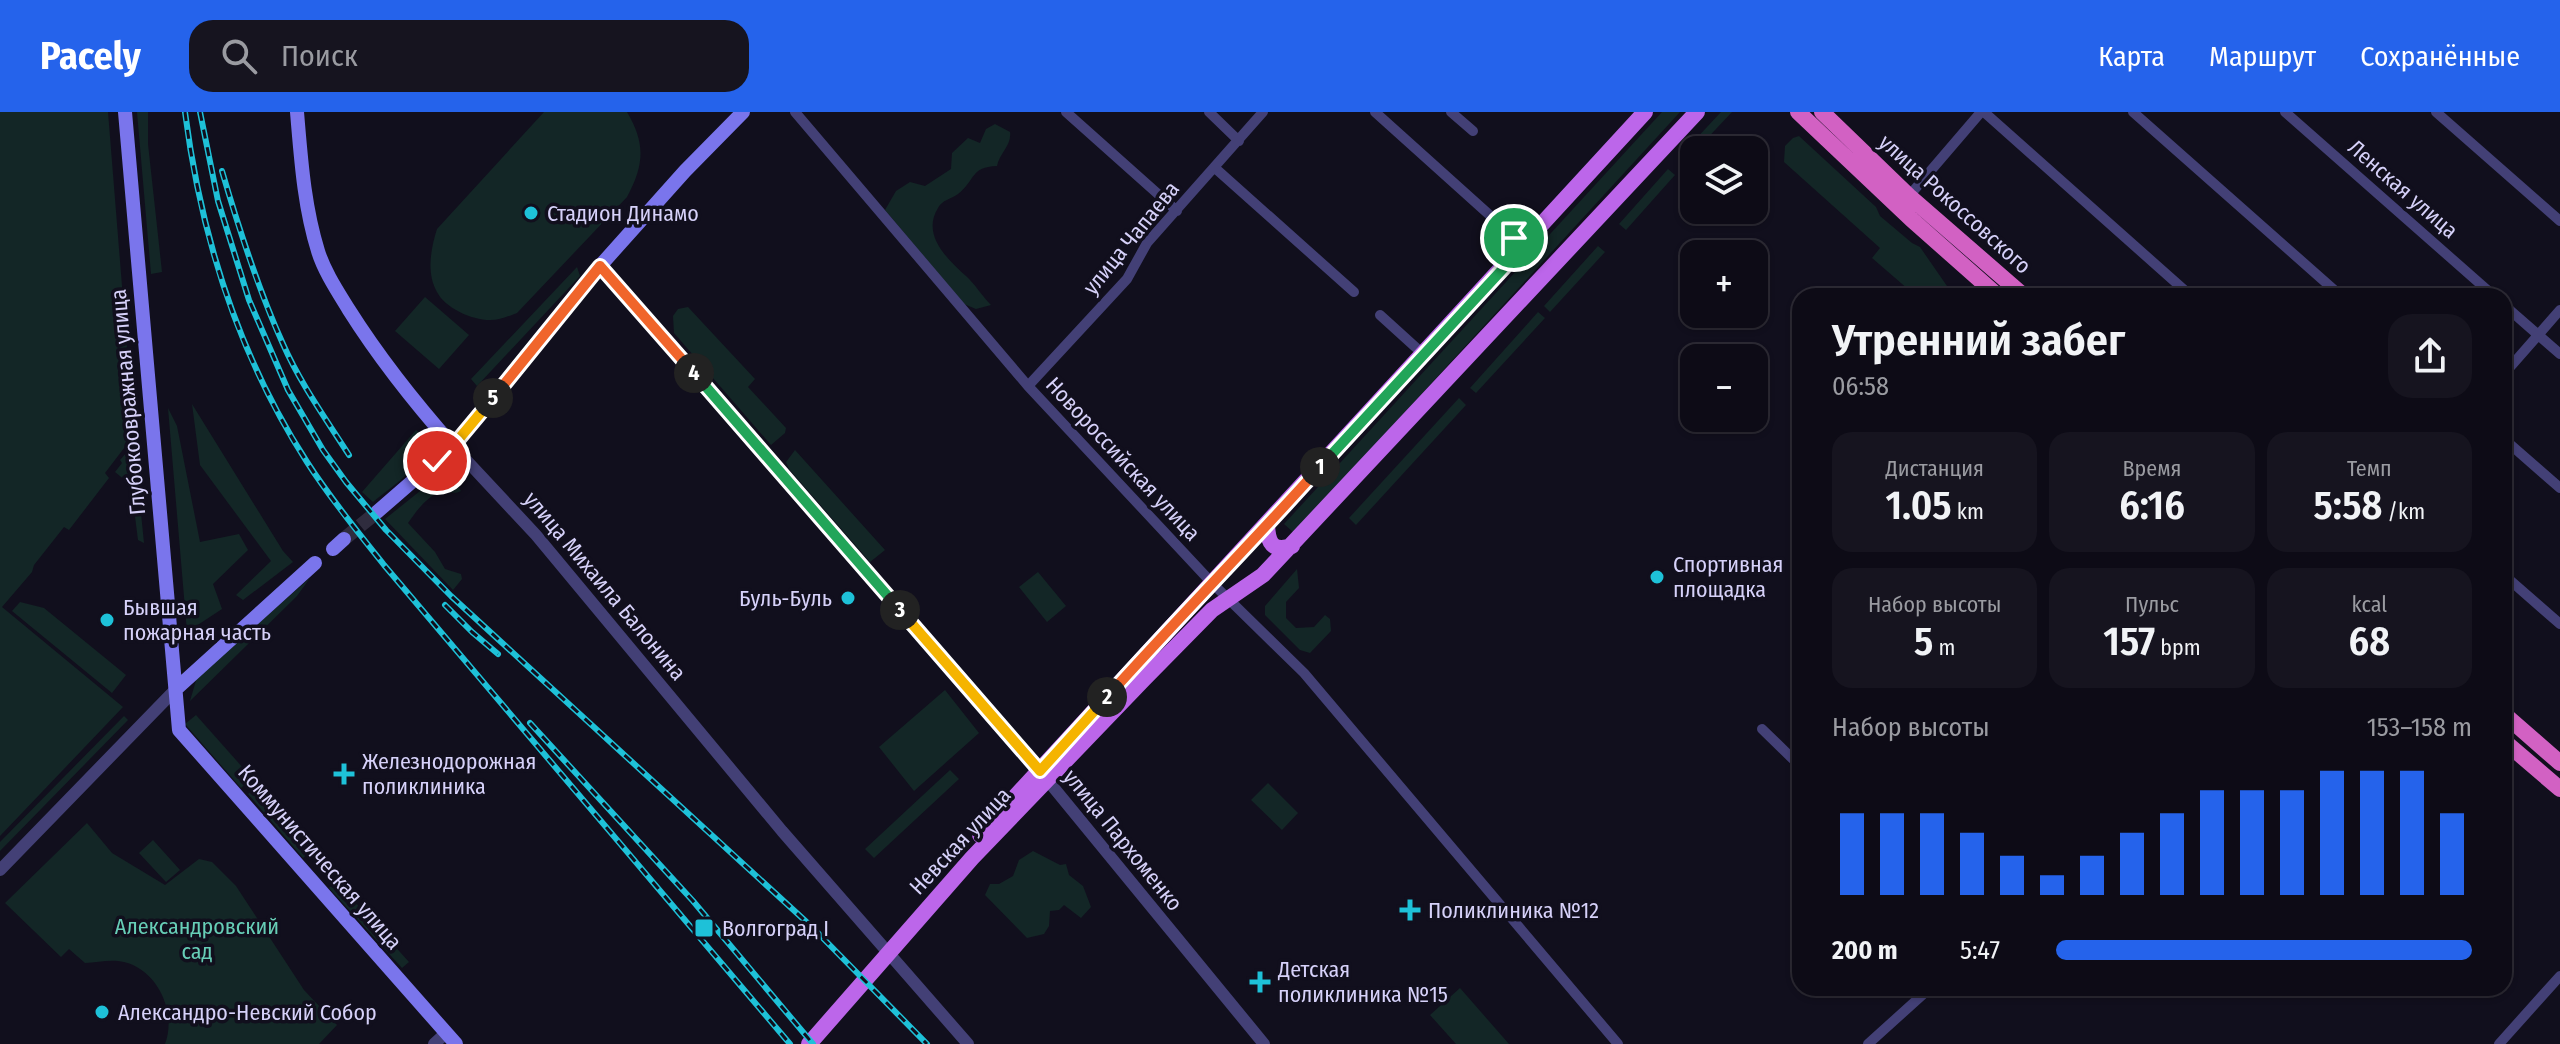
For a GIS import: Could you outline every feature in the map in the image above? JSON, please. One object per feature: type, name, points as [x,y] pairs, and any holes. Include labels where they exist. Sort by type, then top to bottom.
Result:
[{"type":"highway","name":"улица Рокоссовского","points":[[1798,112],[1989,288]]},
{"type":"highway","name":"улица Рокоссовского","points":[[1822,112],[1909,196],[2015,288]]},
{"type":"highway","points":[[2512,721],[2560,763]]},
{"type":"highway","points":[[2512,748],[2560,789]]},
{"type":"main road","name":"Глубокоовражная улица","points":[[125,112],[176,689]]},
{"type":"main road","name":"улица Михаила Балонина","points":[[297,112],[305,198],[318,253],[339,295],[370,344],[453,446]]},
{"type":"main road","points":[[377,512],[453,446],[600,266],[743,112]]},
{"type":"main road","name":"Невская улица","points":[[889,946],[1044,775],[1211,582],[1240,555],[1645,112]]},
{"type":"main road","name":"Невская улица","points":[[1044,775],[1185,636],[1228,598],[1263,575],[1292,546],[1697,112]]},
{"type":"main road","points":[[1267,525],[1268,540],[1272,546],[1277,549],[1292,546]]},
{"type":"main road","points":[[176,689],[315,563]]},
{"type":"main road","name":"Коммунистическая улица","points":[[176,689],[179,730],[451,1039]]},
{"type":"main road","points":[[796,1044],[889,946]]},
{"type":"main road","points":[[809,1044],[889,946]]},
{"type":"street","name":"Новороссийская улица","points":[[795,112],[1028,386],[1211,582],[1304,673],[1618,1044]]},
{"type":"street","points":[[1066,112],[1177,211]]},
{"type":"street","points":[[1209,112],[1239,141]]},
{"type":"street","name":"улица Чапаева","points":[[1028,386],[1127,279],[1147,243],[1263,112]]},
{"type":"street","points":[[1375,112],[1524,246]]},
{"type":"street","points":[[1451,112],[1473,131]]},
{"type":"street","points":[[1909,196],[1982,112],[2182,288]]},
{"type":"street","points":[[2133,112],[2332,288]]},
{"type":"street","name":"Ленская улица","points":[[2285,112],[2485,288]]},
{"type":"street","points":[[2436,112],[2560,221]]},
{"type":"street","points":[[1215,168],[1354,292]]},
{"type":"street","name":"улица Пархоменко","points":[[600,266],[1044,775],[1264,1044]]},
{"type":"street","points":[[2512,365],[2560,310]]},
{"type":"street","points":[[2512,312],[2560,354]]},
{"type":"street","points":[[1380,315],[1423,354]]},
{"type":"street","name":"улица Михаила Балонина","points":[[453,446],[536,535],[782,831],[968,1044]]},
{"type":"street","points":[[2512,446],[2560,488]]},
{"type":"street","points":[[2512,582],[2560,624]]},
{"type":"street","points":[[0,870],[176,689]]},
{"type":"street","points":[[1762,729],[1792,758]]},
{"type":"street","points":[[2499,1044],[2560,976]]},
{"type":"street","points":[[1868,1044],[1921,996]]},
{"type":"street","points":[[434,1044],[451,1039]]},
{"type":"green space","points":[[0,112],[108,112],[134,435],[105,473],[109,478],[69,530],[64,527],[2,607],[123,707],[0,836]]},
{"type":"green space","points":[[137,112],[148,112],[148,144],[162,272],[151,274]]},
{"type":"green space","name":"Стадион Динамо","points":[[544,112],[627,112],[640,145],[637,175],[627,197],[517,313],[491,320],[464,314],[441,299],[434,285],[431,260],[437,229]]},
{"type":"green space","points":[[1662,112],[1680,112],[1294,533],[1284,524]]},
{"type":"green space","points":[[1721,112],[1732,112],[1709,136],[1699,136]]},
{"type":"green space","points":[[995,124],[1010,132],[997,166],[978,172],[964,189],[940,205],[934,218],[933,228],[939,246],[991,305],[976,309],[964,304],[885,210],[896,191],[910,182],[925,186],[951,169],[952,153],[968,138],[980,143],[986,129]]},
{"type":"green space","points":[[1799,136],[1876,207],[1880,216],[1920,247],[1950,288],[1907,288],[1872,258],[1880,248],[1784,162],[1785,146]]},
{"type":"green space","points":[[1668,169],[1675,175],[1626,230],[1619,224]]},
{"type":"green space","points":[[1598,246],[1605,252],[1550,312],[1544,306]]},
{"type":"green space","points":[[577,267],[580,276],[477,386],[471,379]]},
{"type":"green space","points":[[425,297],[469,335],[439,369],[395,331]]},
{"type":"green space","points":[[688,307],[755,379],[748,387],[786,428],[785,433],[771,445],[674,333],[673,316],[678,309]]},
{"type":"green space","points":[[1538,312],[1545,318],[1476,393],[1470,388]]},
{"type":"green space","points":[[1459,398],[1466,405],[1356,525],[1349,518]]},
{"type":"green space","points":[[192,404],[283,551],[293,562],[243,600],[236,595],[271,561],[200,465]]},
{"type":"green space","points":[[168,408],[177,426],[200,542],[239,534],[248,550],[213,584],[222,609],[187,632]]},
{"type":"green space","points":[[416,430],[421,434],[422,446],[415,465],[373,502],[362,492]]},
{"type":"green space","points":[[134,444],[144,543],[138,540],[131,485],[115,472],[122,463],[120,460]]},
{"type":"green space","points":[[795,450],[885,550],[870,562],[789,469],[786,462]]},
{"type":"green space","points":[[447,477],[461,491],[442,492],[431,497],[408,523],[435,552],[445,569],[461,574],[462,579],[453,590],[385,519],[435,479]]},
{"type":"green space","points":[[1297,569],[1299,588],[1286,602],[1286,618],[1296,628],[1314,627],[1325,615],[1330,619],[1331,631],[1310,653],[1300,650],[1265,615],[1265,606]]},
{"type":"green space","points":[[1038,572],[1066,606],[1047,622],[1019,587]]},
{"type":"green space","points":[[310,578],[297,596],[190,701],[197,677]]},
{"type":"green space","points":[[20,602],[44,608],[126,675],[112,693],[12,611]]},
{"type":"green space","points":[[945,690],[979,733],[914,791],[879,747]]},
{"type":"green space","points":[[196,715],[252,778],[241,788],[185,724]]},
{"type":"green space","points":[[124,716],[128,720],[0,851],[0,842]]},
{"type":"green space","points":[[950,770],[959,779],[874,858],[865,849]]},
{"type":"green space","points":[[1268,783],[1298,813],[1282,830],[1251,800]]},
{"type":"green space","points":[[258,786],[313,849],[303,858],[248,794]]},
{"type":"green space","name":"Александровский сад","points":[[87,823],[112,853],[165,885],[199,859],[212,862],[236,886],[304,990],[337,1025],[319,1044],[165,1044],[168,1032],[166,1007],[162,994],[146,974],[119,961],[85,963],[69,949],[61,957],[5,903]]},
{"type":"green space","points":[[153,840],[180,870],[166,882],[139,853]]},
{"type":"green space","points":[[1033,851],[1060,865],[1066,864],[1069,875],[1083,886],[1091,907],[1081,918],[1064,905],[1059,910],[1050,911],[1049,926],[1044,934],[1027,938],[985,895],[990,884],[999,884],[1013,876],[1019,860]]},
{"type":"green space","points":[[336,881],[409,962],[402,968],[329,888]]},
{"type":"green space","points":[[1460,988],[1509,1044],[1456,1044],[1430,1015]]},
{"type":"tunnel","points":[[344,539],[377,512]]},
{"type":"railway","points":[[185,112],[201,204],[226,294],[261,380],[307,462],[384,565],[790,1044]]},
{"type":"railway","points":[[200,112],[218,201],[249,300],[288,390],[346,482],[386,530],[451,596],[812,927],[927,1044]]},
{"type":"railway","points":[[222,171],[265,302],[283,344],[305,387],[349,455]]},
{"type":"railway","points":[[445,605],[498,654]]},
{"type":"railway","points":[[530,723],[693,901],[813,1044]]},
{"type":"place","name":"Стадион Динамо","points":[[531,213]]},
{"type":"place","name":"Спортивная площадка","points":[[1657,577]]},
{"type":"place","name":"Буль-Буль","points":[[848,598]]},
{"type":"place","name":"Бывшая пожарная часть","points":[[107,620]]},
{"type":"place","name":"Железнодорожная поликлиника","points":[[344,774]]},
{"type":"place","name":"Поликлиника №12","points":[[1410,910]]},
{"type":"place","name":"Волгоград I","points":[[704,928]]},
{"type":"place","name":"Детская поликлиника №15","points":[[1260,982]]},
{"type":"place","name":"Александро-Невский Собор","points":[[102,1012]]},
{"type":"route","points":[[437,461],[453,446],[600,266],[1040,771],[1211,582],[1240,555],[1517,254],[1524,246],[1514,238]]}]
